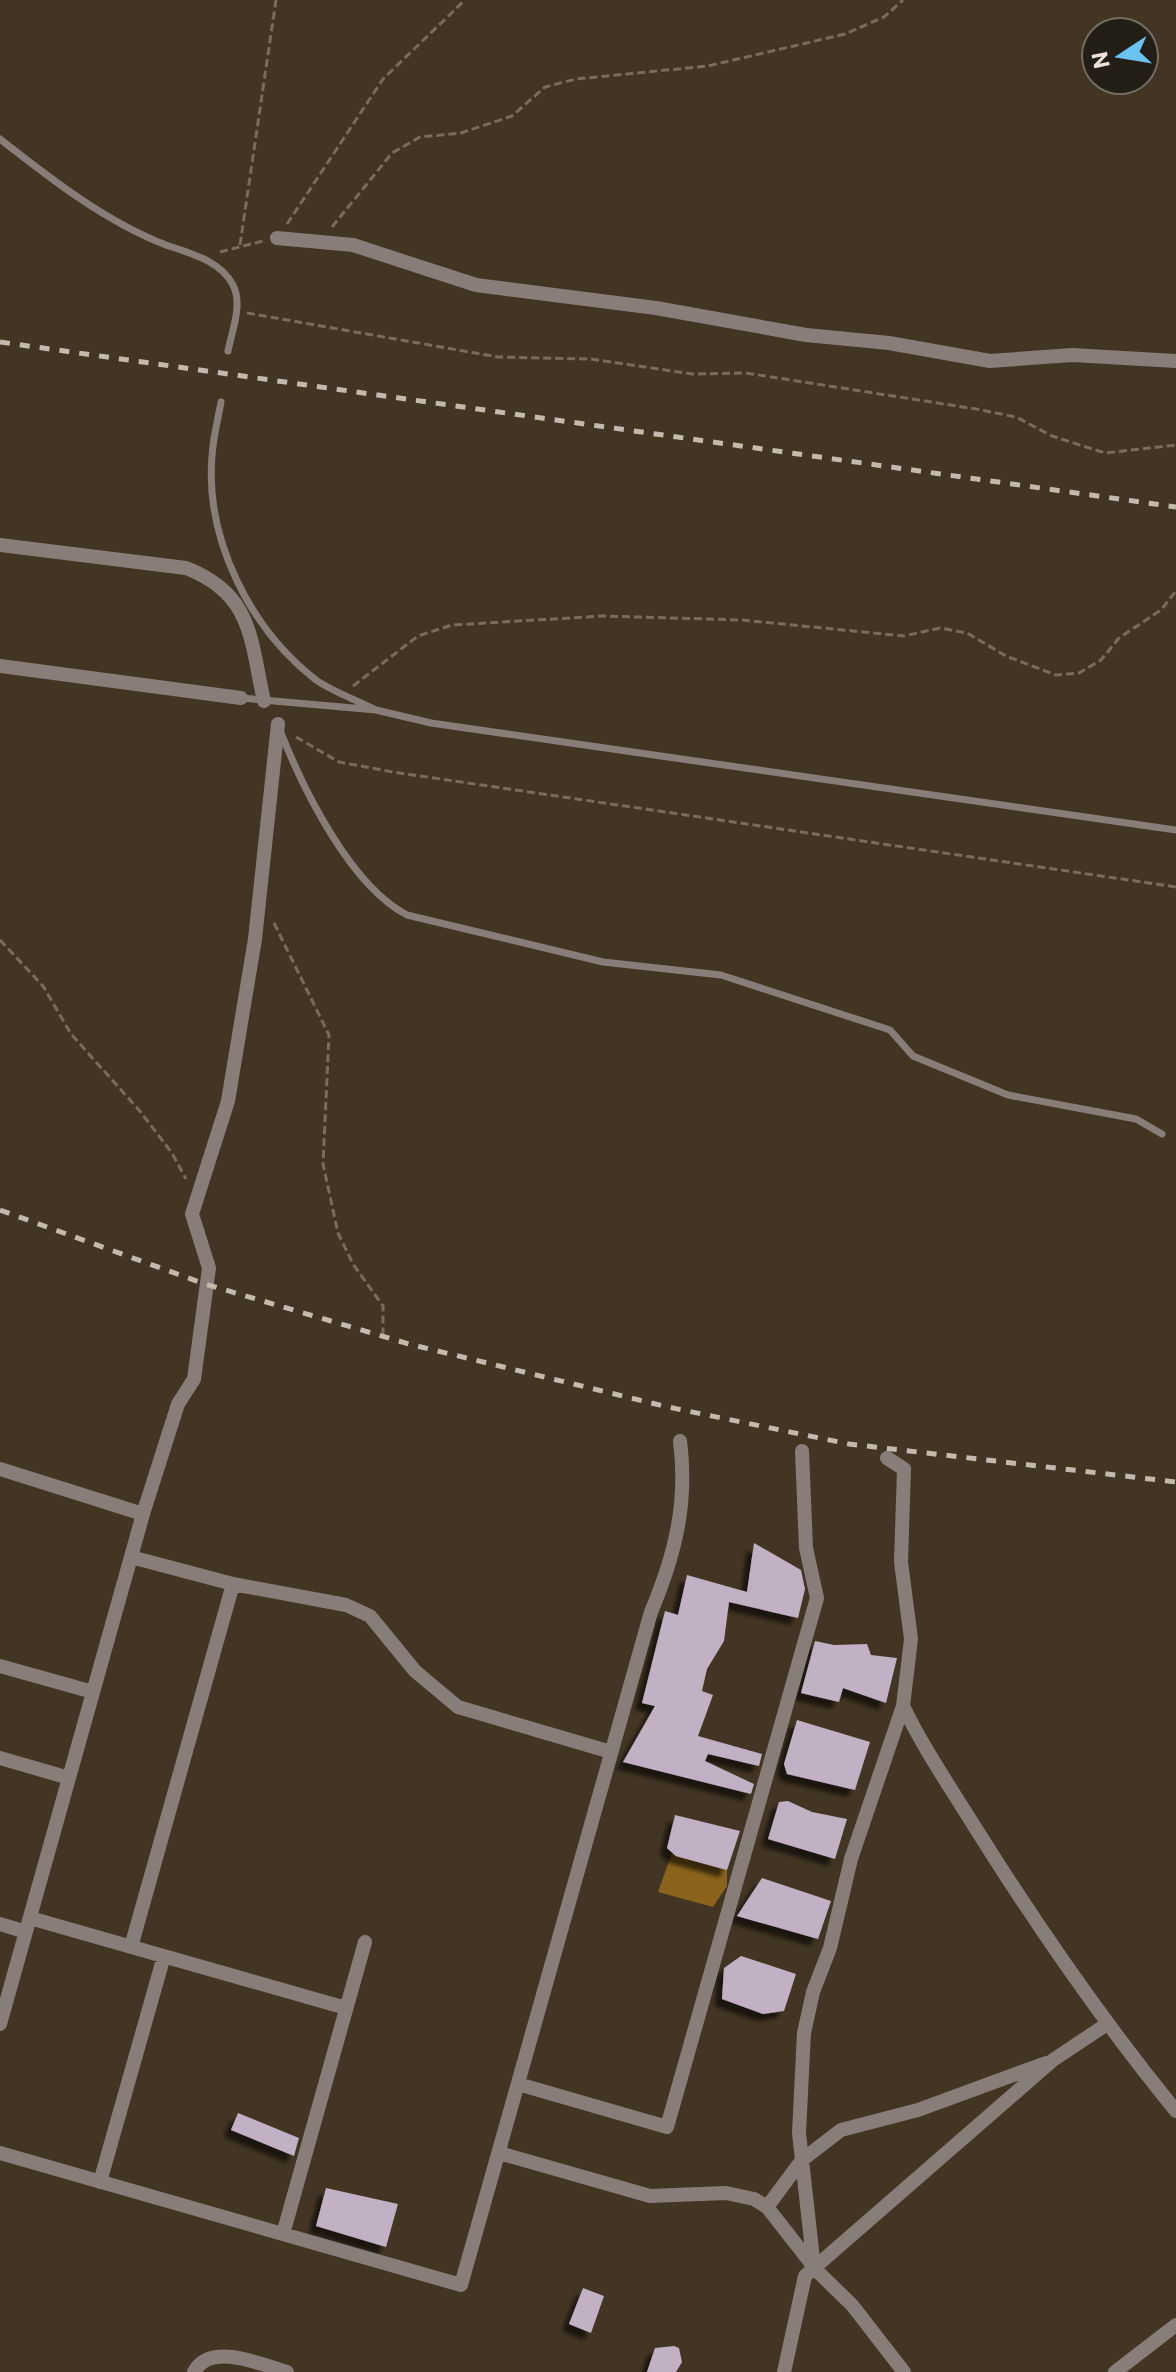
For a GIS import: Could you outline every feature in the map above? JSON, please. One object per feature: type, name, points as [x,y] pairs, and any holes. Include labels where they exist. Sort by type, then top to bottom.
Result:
[{"type":"street","points":[[277,238],[353,245],[476,285],[656,308],[806,335],[889,343],[990,361],[1072,355],[1176,361]]},
{"type":"street","points":[[0,545],[186,568],[213,578],[239,604],[251,632],[264,701]]},
{"type":"street","points":[[0,666],[241,698]]},
{"type":"street","points":[[0,2024],[143,1514],[178,1404],[194,1379],[209,1268],[195,1232],[192,1214],[228,1101],[259,906],[278,724]]},
{"type":"street","points":[[0,2153],[461,2285],[611,1752],[683,1512],[680,1441]]},
{"type":"street","points":[[518,2084],[667,2127],[817,1598],[806,1548],[802,1451]]},
{"type":"street","points":[[814,2268],[799,2133],[803,2047],[810,2006],[830,1948],[851,1859],[903,1706],[911,1639],[901,1562],[904,1469],[887,1458]]},
{"type":"street","points":[[0,1469],[143,1514]]},
{"type":"street","points":[[131,1557],[233,1584],[346,1605],[370,1616],[415,1671],[458,1707],[611,1752]]},
{"type":"street","points":[[131,1947],[233,1584]]},
{"type":"street","points":[[0,1666],[93,1692]]},
{"type":"street","points":[[903,1706],[925,1750],[1010,1883],[1107,2024],[1176,2111]]},
{"type":"street","points":[[0,1758],[69,1778]]},
{"type":"street","points":[[0,1924],[28,1925],[131,1947],[346,2008]]},
{"type":"street","points":[[283,2234],[365,1942]]},
{"type":"street","points":[[100,2182],[164,1956]]},
{"type":"street","points":[[784,2372],[805,2276],[1053,2060],[1107,2024]]},
{"type":"street","points":[[767,2207],[802,2160],[841,2130],[918,2110],[1053,2060]]},
{"type":"street","points":[[499,2153],[650,2196],[726,2193],[754,2199],[767,2207],[814,2268],[852,2305],[904,2372]]},
{"type":"street","points":[[1115,2372],[1176,2325]]},
{"type":"street","points":[[194,2372],[207,2360],[223,2357],[287,2372]]},
{"type":"lane","points":[[0,139],[75,196],[162,243],[205,258],[232,281],[239,299],[228,351]]},
{"type":"lane","points":[[221,402],[212,458],[218,529],[237,583],[287,653],[317,681],[376,710]]},
{"type":"lane","points":[[241,698],[376,710],[431,723],[1176,830]]},
{"type":"lane","points":[[278,724],[292,761],[339,844],[386,904],[407,915],[603,962],[721,975],[890,1030],[913,1056],[1008,1095],[1136,1119],[1162,1134]]},
{"type":"path","points":[[240,245],[276,0]]},
{"type":"path","points":[[205,258],[240,245],[277,238],[383,79],[465,0]]},
{"type":"path","points":[[319,242],[392,153],[420,137],[461,133],[512,116],[545,87],[576,79],[708,66],[845,34],[884,17],[903,0]]},
{"type":"path","points":[[236,315],[257,312],[498,357],[591,359],[692,374],[746,373],[803,381],[1016,417],[1052,436],[1105,453],[1176,445]]},
{"type":"path","points":[[344,694],[418,636],[452,625],[603,616],[755,620],[904,636],[940,628],[967,633],[1006,656],[1056,675],[1079,673],[1101,660],[1119,638],[1161,610],[1176,591]]},
{"type":"path","points":[[278,724],[310,747],[339,762],[353,765],[1176,887]]},
{"type":"path","points":[[259,906],[270,913],[329,1035],[323,1164],[338,1233],[353,1264],[383,1306],[383,1337]]},
{"type":"path","points":[[0,940],[43,986],[71,1034],[172,1153],[196,1197]]},
{"type":"shaded area","points":[[672,1853],[727,1869],[727,1886],[713,1907],[658,1892]]},
{"type":"building","points":[[754,1543],[801,1570],[805,1589],[798,1618],[729,1602],[724,1641],[707,1669],[702,1691],[713,1695],[698,1736],[762,1754],[759,1766],[708,1754],[705,1761],[754,1784],[751,1794],[623,1762],[655,1706],[642,1703],[665,1611],[678,1615],[687,1575],[747,1592]]},
{"type":"building","points":[[815,1641],[834,1645],[867,1644],[871,1655],[897,1658],[886,1703],[843,1688],[839,1702],[801,1693]]},
{"type":"building","points":[[797,1720],[870,1742],[855,1790],[787,1774],[784,1764]]},
{"type":"building","points":[[788,1801],[812,1812],[847,1819],[835,1859],[768,1839],[779,1802]]},
{"type":"building","points":[[675,1815],[740,1831],[727,1870],[676,1856],[667,1848]]},
{"type":"building","points":[[762,1878],[831,1901],[818,1939],[737,1916]]},
{"type":"building","points":[[741,1956],[796,1974],[784,2011],[763,2014],[722,1999],[724,1968]]},
{"type":"building","points":[[238,2113],[299,2138],[294,2156],[231,2130]]},
{"type":"building","points":[[326,2188],[398,2204],[386,2247],[316,2226]]},
{"type":"building","points":[[583,2288],[604,2296],[591,2333],[569,2324]]},
{"type":"building","points":[[655,2348],[679,2348],[682,2362],[676,2372],[647,2372]]},
{"type":"railway","points":[[0,342],[1176,507]]},
{"type":"railway","points":[[0,1210],[205,1284],[409,1344],[668,1407],[849,1444],[1176,1482]]}]
